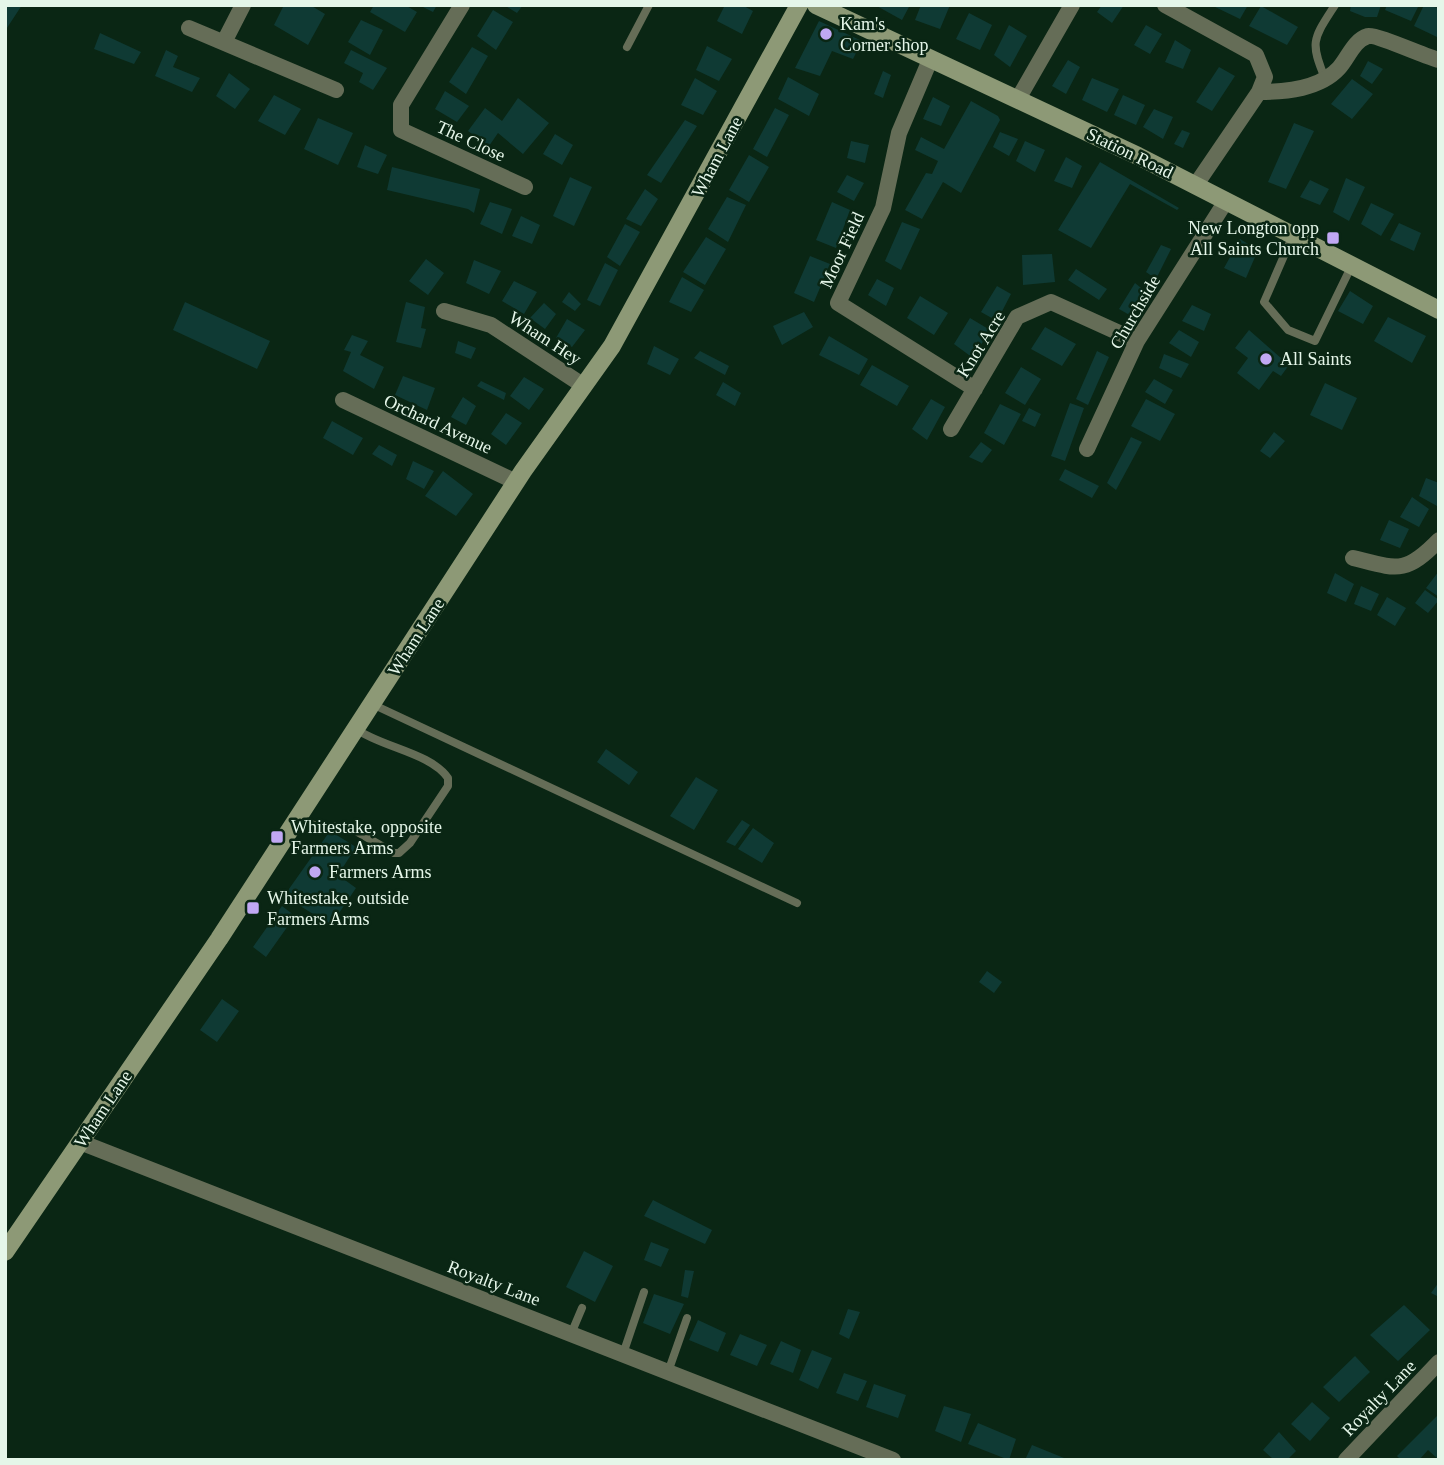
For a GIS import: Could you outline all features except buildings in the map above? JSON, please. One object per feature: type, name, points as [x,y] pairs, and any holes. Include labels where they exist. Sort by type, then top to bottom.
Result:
[{"type":"street","points":[[224,42],[243,5]]},
{"type":"street","name":"The Close","points":[[462,5],[401,105],[401,130],[525,187]]},
{"type":"street","name":"Wham Lane","points":[[5,1252],[219,939],[516,482],[612,346],[799,5]]},
{"type":"street","name":"Station Road","points":[[816,5],[1018,99],[1439,310]]},
{"type":"street","points":[[1018,99],[1072,5]]},
{"type":"street","points":[[1165,5],[1256,55],[1265,77],[1259,92],[1195,186]]},
{"type":"street","points":[[189,28],[336,90]]},
{"type":"street","points":[[1259,92],[1285,92],[1325,78],[1338,70],[1358,42],[1368,36],[1377,36],[1413,53],[1439,60]]},
{"type":"street","name":"Moor Field","points":[[930,60],[899,133],[884,208],[838,303],[975,389]]},
{"type":"street","name":"Churchside","points":[[1087,449],[1137,341],[1226,201]]},
{"type":"street","name":"Knot Acre","points":[[951,429],[1017,317],[1051,302],[1137,341]]},
{"type":"street","name":"Wham Hey","points":[[444,311],[491,325],[584,386]]},
{"type":"street","name":"Orchard Avenue","points":[[344,400],[516,482]]},
{"type":"street","points":[[1353,558],[1396,569],[1421,558],[1439,540]]},
{"type":"street","name":"Royalty Lane","points":[[80,1142],[884,1458]]},
{"type":"street","name":"Royalty Lane","points":[[1346,1460],[1439,1363]]},
{"type":"lane","points":[[627,47],[649,5]]},
{"type":"lane","points":[[1325,78],[1313,40],[1335,5]]},
{"type":"lane","points":[[1293,235],[1264,302],[1288,330],[1315,341],[1352,265]]},
{"type":"lane","points":[[372,704],[797,903]]},
{"type":"lane","points":[[296,818],[319,827],[347,826],[394,853],[399,853],[410,843],[448,786],[448,778],[437,768],[391,744],[374,741],[356,729]]},
{"type":"lane","points":[[623,1354],[644,1292]]},
{"type":"lane","points":[[571,1334],[582,1308]]},
{"type":"lane","points":[[667,1372],[687,1318]]},
{"type":"place","name":"Kam's Corner shop","points":[[826,34]]},
{"type":"place","name":"New Longton opp All Saints Church","points":[[1333,238]]},
{"type":"place","name":"All Saints","points":[[1266,359]]},
{"type":"place","name":"Whitestake, opposite Farmers Arms","points":[[277,837]]},
{"type":"place","name":"Farmers Arms","points":[[315,872]]},
{"type":"place","name":"Whitestake, outside Farmers Arms","points":[[253,908]]}]
